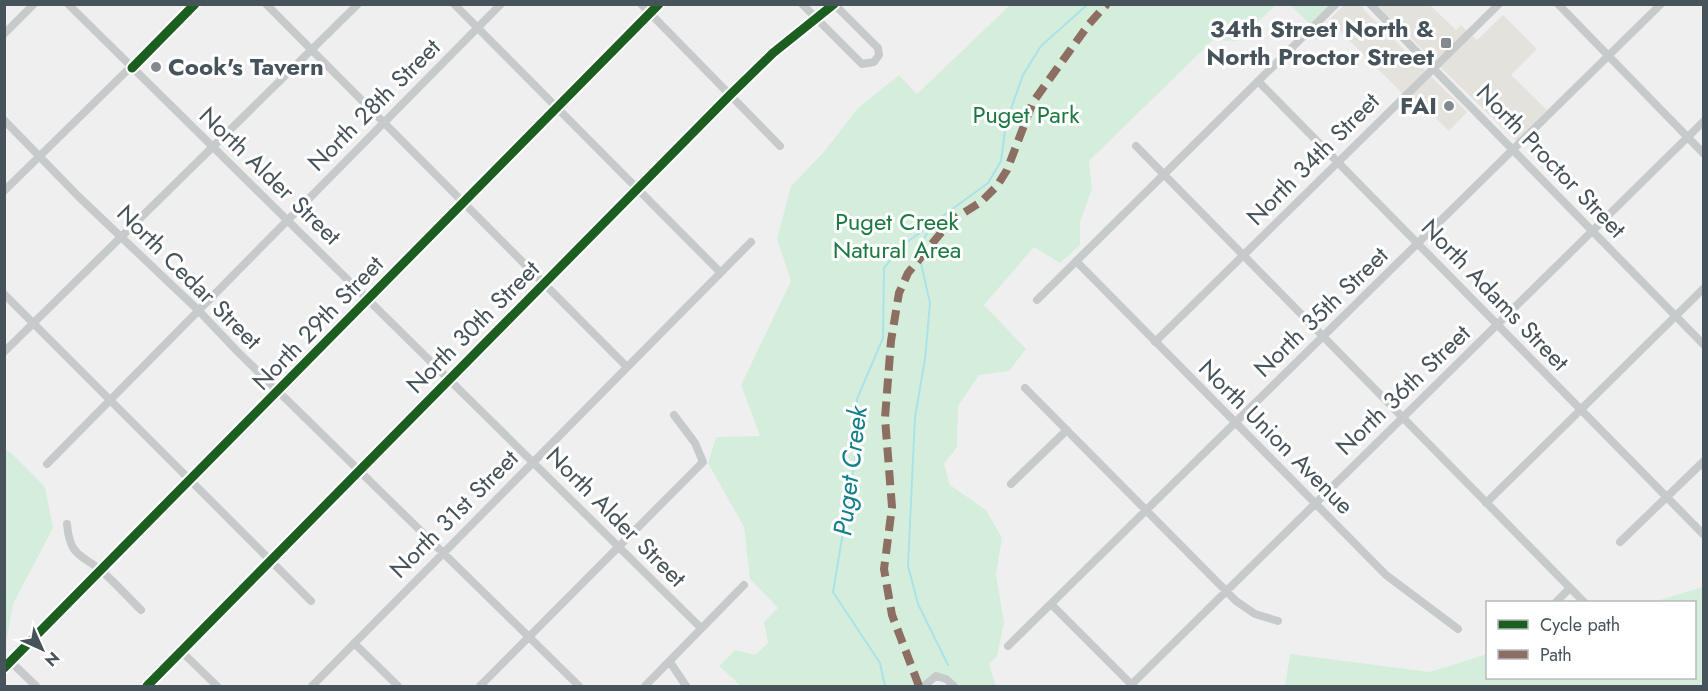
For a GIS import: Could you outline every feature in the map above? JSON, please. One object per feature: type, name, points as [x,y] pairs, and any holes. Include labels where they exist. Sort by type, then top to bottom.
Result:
[{"type":"main road","name":"North 30th Street","points":[[147,687],[730,95],[773,53],[834,5]]},
{"type":"street","points":[[4,34],[34,4]]},
{"type":"street","name":"North Alder Street","points":[[68,4],[701,628]]},
{"type":"street","points":[[4,191],[195,4]]},
{"type":"street","points":[[266,4],[626,366]]},
{"type":"street","points":[[4,352],[358,4]]},
{"type":"street","points":[[454,4],[720,272]]},
{"type":"street","name":"North 28th Street","points":[[47,464],[501,4]]},
{"type":"street","points":[[641,4],[780,146]]},
{"type":"street","name":"North 29th Street","points":[[8,665],[659,4]]},
{"type":"street","points":[[802,4],[862,64],[874,62],[879,55],[878,48],[834,5]]},
{"type":"street","points":[[1037,300],[1336,4]]},
{"type":"street","name":"North Proctor Street","points":[[1370,4],[1704,345]]},
{"type":"street","name":"North 34th Street","points":[[1155,342],[1499,4]]},
{"type":"street","points":[[1558,4],[1704,154]]},
{"type":"street","name":"North 35th Street","points":[[1008,646],[1661,4]]},
{"type":"street","name":"North Adams Street","points":[[1258,81],[1704,536]]},
{"type":"street","name":"North Cedar Street","points":[[4,120],[79,197],[198,310],[278,392],[579,687]]},
{"type":"street","name":"North 36th Street","points":[[1131,686],[1704,121]]},
{"type":"street","points":[[1136,147],[1582,601]]},
{"type":"street","name":"North 31st Street","points":[[312,687],[626,366],[751,242]]},
{"type":"street","name":"North Union Avenue","points":[[1076,261],[1234,424],[1388,577],[1404,586],[1458,629]]},
{"type":"street","points":[[1486,503],[1704,288]]},
{"type":"street","points":[[4,294],[311,601]]},
{"type":"street","points":[[1025,388],[1145,512],[1227,592],[1249,610],[1278,621]]},
{"type":"street","points":[[480,687],[618,545],[703,462],[695,443],[674,415]]},
{"type":"street","points":[[1011,484],[1067,430]]},
{"type":"street","points":[[1620,542],[1704,461]]},
{"type":"street","points":[[67,525],[68,538],[75,553],[102,571],[141,610]]},
{"type":"street","points":[[645,687],[744,585]]},
{"type":"street","points":[[1558,601],[1570,588]]},
{"type":"street","points":[[1051,604],[1131,686]]},
{"type":"street","points":[[354,643],[398,687]]},
{"type":"street","points":[[182,652],[216,687]]},
{"type":"street","points":[[670,662],[686,687]]},
{"type":"street","points":[[8,665],[36,687]]},
{"type":"street","points":[[924,687],[936,676],[946,679],[954,686]]},
{"type":"shaded area","points":[[1344,5],[1362,5],[1364,10],[1467,112],[1449,131],[1414,97],[1410,101],[1329,20]]},
{"type":"shaded area","points":[[1377,5],[1430,5],[1456,30],[1461,25],[1477,40],[1503,15],[1537,49],[1511,75],[1547,110],[1516,141]]},
{"type":"green space","name":"Puget Creek Natural Area","points":[[1010,5],[1276,5],[1237,41],[1213,40],[1089,161],[1092,189],[1080,222],[1080,245],[1060,263],[1034,247],[984,305],[1026,349],[1009,371],[979,375],[958,406],[957,447],[944,464],[950,485],[986,510],[1002,538],[996,574],[1004,622],[997,656],[989,664],[996,686],[960,686],[945,675],[934,674],[929,676],[921,686],[741,686],[719,666],[735,650],[755,655],[768,643],[764,622],[778,608],[750,579],[744,527],[708,463],[716,437],[760,436],[741,385],[791,281],[777,239],[791,186],[823,153],[858,108],[899,75],[917,94]]},
{"type":"green space","points":[[1290,5],[1336,5],[1313,27]]},
{"type":"green space","points":[[5,450],[10,452],[45,487],[53,528],[13,604],[5,650]]},
{"type":"green space","points":[[1703,587],[1703,685],[1285,686],[1290,654],[1430,672],[1486,654],[1486,679],[1696,679],[1696,601],[1656,601]]},
{"type":"waterway","name":"Puget Creek","points":[[885,686],[880,663],[833,592],[855,461],[857,399],[883,338],[884,268],[903,245],[988,183],[1001,161],[1006,123],[1023,75],[1041,46],[1088,4]]},
{"type":"waterway","points":[[931,226],[918,250],[930,303],[925,359],[915,417],[908,566],[918,604],[948,665]]},
{"type":"marked path","points":[[919,686],[892,615],[884,569],[892,507],[885,418],[891,341],[899,293],[908,273],[940,234],[954,219],[981,202],[997,186],[1007,170],[1033,102],[1089,24],[1107,4]]},
{"type":"cycle path","points":[[132,68],[195,4]]},
{"type":"cycle path","points":[[4,668],[659,4]]},
{"type":"cycle path","points":[[147,686],[730,95],[773,53],[834,4]]},
{"type":"place","name":"34th Street North & North Proctor Street","points":[[1446,43]]},
{"type":"place","name":"Cook's Tavern","points":[[156,67]]},
{"type":"place","name":"FAI","points":[[1449,106]]},
{"type":"park label","name":"Puget Park","points":[[1026,115]]}]
